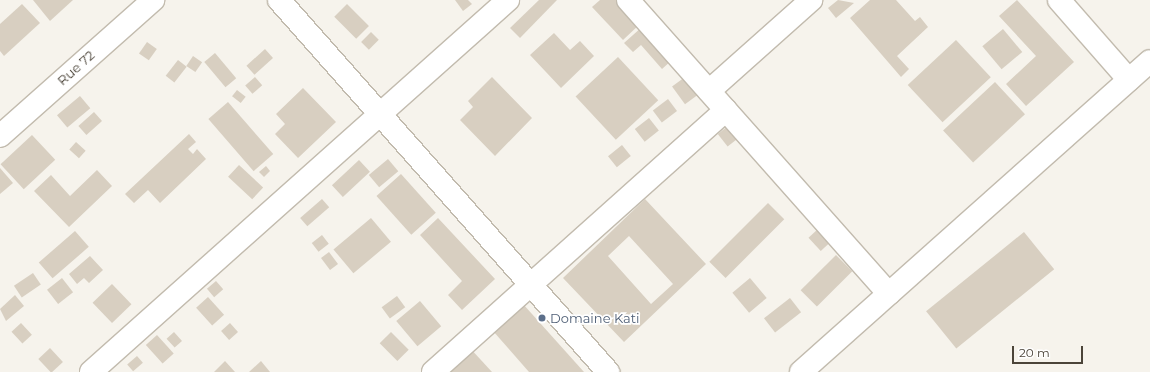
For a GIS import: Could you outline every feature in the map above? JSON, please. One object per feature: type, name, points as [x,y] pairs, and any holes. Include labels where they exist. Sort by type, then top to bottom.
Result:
[{"type":"street","name":"Rue 72","points":[[4,126],[153,0]]},
{"type":"street","points":[[279,0],[608,372]]},
{"type":"street","points":[[91,372],[508,0]]},
{"type":"street","points":[[628,0],[889,294]]},
{"type":"street","points":[[709,91],[811,0]]},
{"type":"street","points":[[1059,0],[1129,80]]},
{"type":"street","points":[[801,372],[1150,61]]},
{"type":"street","points":[[432,372],[726,110]]},
{"type":"building","points":[[33,0],[73,0],[50,21]]},
{"type":"building","points":[[455,0],[468,0],[472,4],[463,11]]},
{"type":"building","points":[[539,0],[557,0],[520,38],[510,28]]},
{"type":"building","points":[[600,0],[618,0],[640,24],[623,40],[592,7]]},
{"type":"building","points":[[838,0],[854,3],[836,18],[828,8]]},
{"type":"building","points":[[870,0],[896,0],[915,21],[920,17],[928,27],[897,56],[909,69],[901,77],[850,18]]},
{"type":"building","points":[[1017,0],[1074,62],[1026,106],[1006,84],[1036,56],[999,16]]},
{"type":"building","points":[[22,4],[40,23],[4,56],[0,51],[0,24]]},
{"type":"building","points":[[347,4],[369,26],[356,39],[334,17]]},
{"type":"building","points":[[642,27],[672,60],[662,69],[641,45],[633,52],[624,43]]},
{"type":"building","points":[[1003,29],[1022,52],[1002,69],[982,46]]},
{"type":"building","points":[[371,32],[379,40],[369,50],[361,42]]},
{"type":"building","points":[[554,33],[570,50],[580,41],[594,56],[561,88],[530,55]]},
{"type":"building","points":[[956,40],[991,77],[943,122],[908,85]]},
{"type":"building","points":[[147,42],[157,49],[149,60],[139,53]]},
{"type":"building","points":[[265,49],[273,58],[254,75],[246,66]]},
{"type":"building","points":[[215,53],[236,78],[225,87],[204,62]]},
{"type":"building","points":[[193,56],[202,62],[195,72],[186,66]]},
{"type":"building","points":[[618,57],[658,100],[616,140],[576,97]]},
{"type":"building","points":[[178,60],[187,67],[174,83],[166,76]]},
{"type":"building","points":[[255,77],[262,85],[252,94],[245,86]]},
{"type":"building","points":[[492,77],[532,118],[495,156],[460,120],[473,107],[468,101]]},
{"type":"building","points":[[685,77],[698,95],[685,104],[672,86]]},
{"type":"building","points":[[995,82],[1025,114],[973,163],[943,130]]},
{"type":"building","points":[[303,88],[336,122],[298,158],[275,134],[285,124],[276,114]]},
{"type":"building","points":[[237,90],[246,97],[241,103],[232,96]]},
{"type":"building","points":[[80,96],[90,108],[67,128],[57,115]]},
{"type":"building","points":[[668,99],[677,111],[662,122],[653,110]]},
{"type":"building","points":[[228,102],[273,154],[254,171],[208,119]]},
{"type":"building","points":[[94,112],[102,121],[86,135],[78,126]]},
{"type":"building","points":[[649,118],[659,131],[645,142],[635,129]]},
{"type":"building","points":[[728,126],[738,139],[728,147],[718,134]]},
{"type":"building","points":[[189,134],[196,142],[188,149],[193,154],[197,149],[206,159],[160,203],[148,190],[134,203],[125,194]]},
{"type":"building","points":[[32,135],[55,160],[24,189],[1,164]]},
{"type":"building","points":[[76,142],[86,151],[79,158],[69,149]]},
{"type":"building","points":[[622,145],[631,156],[617,167],[608,156]]},
{"type":"building","points":[[388,159],[398,171],[379,187],[369,175]]},
{"type":"building","points":[[359,160],[370,172],[343,197],[332,185]]},
{"type":"building","points":[[239,165],[263,188],[252,199],[228,177]]},
{"type":"building","points":[[266,166],[270,171],[264,177],[259,172]]},
{"type":"building","points":[[0,168],[13,183],[0,194]]},
{"type":"building","points":[[97,170],[112,186],[69,227],[34,191],[51,175],[70,196]]},
{"type":"building","points":[[401,174],[436,213],[411,235],[376,196]]},
{"type":"building","points":[[322,199],[329,207],[307,226],[300,218]]},
{"type":"building","points":[[645,199],[706,264],[624,342],[563,278]],"holes":[[[629,236],[673,284],[651,304],[608,256]]]},
{"type":"building","points":[[768,203],[784,219],[726,278],[709,262]]},
{"type":"building","points":[[371,218],[391,242],[353,273],[333,249]]},
{"type":"building","points":[[438,218],[495,279],[462,310],[448,295],[462,281],[420,235]]},
{"type":"building","points":[[818,229],[830,242],[821,251],[808,238]]},
{"type":"building","points":[[75,231],[89,247],[53,278],[39,262]]},
{"type":"building","points":[[1024,232],[1054,269],[956,349],[926,311]]},
{"type":"building","points":[[322,235],[329,244],[319,252],[312,243]]},
{"type":"building","points":[[329,252],[338,264],[330,270],[321,258]]},
{"type":"building","points":[[836,255],[852,271],[817,307],[801,290]]},
{"type":"building","points":[[90,256],[103,270],[89,283],[84,278],[77,284],[69,274]]},
{"type":"building","points":[[33,273],[41,285],[22,297],[14,286]]},
{"type":"building","points":[[62,278],[73,292],[58,304],[47,290]]},
{"type":"building","points":[[750,278],[767,298],[749,313],[732,293]]},
{"type":"building","points":[[216,281],[223,289],[214,297],[207,289]]},
{"type":"building","points":[[112,284],[131,304],[112,323],[93,303]]},
{"type":"building","points":[[15,295],[24,306],[6,321],[0,309]]},
{"type":"building","points":[[397,296],[405,307],[390,318],[382,307]]},
{"type":"building","points":[[208,297],[224,315],[212,326],[196,308]]},
{"type":"building","points":[[790,298],[801,312],[775,333],[764,318]]},
{"type":"building","points":[[420,301],[441,326],[417,346],[396,321]]},
{"type":"building","points":[[523,304],[584,372],[529,372],[493,331]]},
{"type":"building","points":[[21,323],[32,335],[22,344],[11,332]]},
{"type":"building","points":[[230,323],[238,332],[229,340],[221,331]]},
{"type":"building","points":[[174,332],[182,341],[175,348],[167,339]]},
{"type":"building","points":[[391,332],[409,350],[397,361],[380,343]]},
{"type":"building","points":[[157,335],[174,354],[163,364],[146,345]]},
{"type":"building","points":[[469,347],[492,372],[441,372]]},
{"type":"building","points":[[50,348],[63,362],[51,372],[38,359]]},
{"type":"building","points":[[137,356],[143,363],[133,371],[127,365]]},
{"type":"building","points":[[225,361],[235,372],[214,372]]},
{"type":"building","points":[[261,361],[270,372],[249,372]]},
{"type":"place","name":"Domaine Kati","points":[[542,318]]}]
